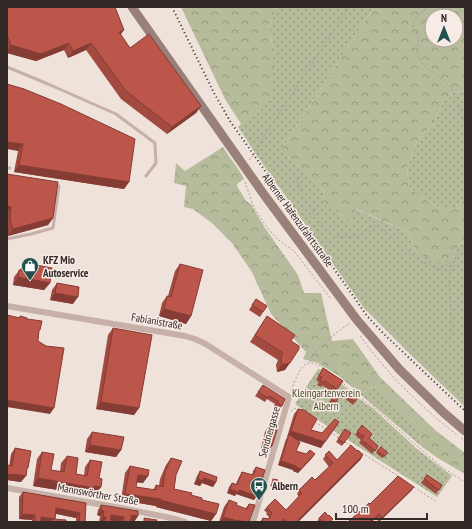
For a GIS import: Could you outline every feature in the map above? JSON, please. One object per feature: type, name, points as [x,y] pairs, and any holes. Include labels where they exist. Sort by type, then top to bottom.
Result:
[{"type":"main road","name":"Alberner Hafenzufahrtsstraße","points":[[132,7],[245,168],[357,320],[399,369],[444,413],[465,431]]},
{"type":"street","name":"Fabianistraße","points":[[7,306],[185,336],[195,339],[204,343],[289,397]]},
{"type":"street","name":"Sendnergasse","points":[[253,522],[289,397]]},
{"type":"street","name":"Mannswörther Straße","points":[[7,488],[121,508],[185,522]]},
{"type":"lane","points":[[7,67],[116,114],[155,143],[156,163],[146,176]]},
{"type":"lane","points":[[7,239],[53,228],[59,186],[51,185]]},
{"type":"path","points":[[245,168],[249,160],[258,150],[261,141],[350,7]]},
{"type":"path","points":[[428,7],[417,17],[413,24],[418,38],[417,52],[425,67],[440,77],[450,88],[456,97],[465,124]]},
{"type":"path","points":[[278,158],[295,177],[299,184],[301,193],[319,221],[324,224],[333,235],[357,236],[370,227],[377,226],[390,235],[418,260],[434,267],[443,268],[456,257]]},
{"type":"path","points":[[443,348],[451,335],[452,328],[449,281],[450,272],[456,257],[465,247]]},
{"type":"path","name":"Sendnergasse","points":[[289,397],[301,368],[310,362],[310,357],[325,342],[350,323]]},
{"type":"path","points":[[310,362],[332,374]]},
{"type":"path","points":[[338,379],[355,395],[374,407],[443,468],[465,482]]},
{"type":"path","points":[[291,406],[300,411]]},
{"type":"path","points":[[291,412],[295,408]]},
{"type":"path","points":[[311,419],[340,438]]},
{"type":"path","points":[[346,442],[402,479]]},
{"type":"path","points":[[415,487],[435,501]]},
{"type":"green space","points":[[181,7],[276,7],[269,28],[274,54],[271,95],[259,113],[241,124],[225,99]]},
{"type":"green space","points":[[276,7],[374,7],[281,150],[323,190],[324,204],[334,209],[350,223],[355,209],[407,232],[417,253],[451,260],[459,244],[465,241],[465,407],[364,308],[238,127],[241,124],[274,54],[269,28]]},
{"type":"green space","points":[[374,7],[465,7],[465,92],[454,91],[444,100],[433,124],[417,141],[407,168],[409,188],[436,206],[452,210],[465,199],[465,241],[459,244],[451,260],[441,263],[417,253],[407,232],[356,209],[350,223],[334,209],[328,208],[324,204],[323,190],[281,150]]},
{"type":"green space","points":[[454,91],[465,92],[465,199],[452,210],[436,206],[409,188],[407,168],[417,141],[433,124],[444,100]]},
{"type":"green space","points":[[223,147],[244,179],[237,184],[237,186],[246,201],[251,204],[265,228],[298,275],[304,293],[321,293],[332,341],[353,339],[379,376],[435,430],[465,453],[465,474],[436,457],[421,446],[418,426],[375,386],[360,394],[339,376],[318,363],[303,359],[306,352],[271,314],[252,272],[232,243],[212,223],[193,209],[184,207],[186,186],[174,183],[176,163],[185,171]]},
{"type":"green space","name":"Kleingartenverein Albern","points":[[318,369],[323,370],[336,379],[358,398],[374,409],[417,449],[452,476],[437,497],[337,433],[295,404]]},
{"type":"green space","points":[[375,386],[418,426],[421,446],[360,394]]},
{"type":"building","points":[[7,7],[115,7],[124,30],[119,32],[130,48],[149,34],[201,106],[172,127],[126,91],[91,43],[73,51],[69,43],[41,54],[11,45],[7,35]]},
{"type":"building","points":[[7,84],[24,89],[61,104],[135,139],[129,182],[19,165],[23,144],[7,142]]},
{"type":"building","points":[[7,174],[58,182],[53,218],[13,229],[10,220],[11,207],[7,206]]},
{"type":"building","points":[[25,263],[52,268],[50,283],[18,277],[19,270],[23,271]]},
{"type":"building","points":[[180,264],[203,270],[191,316],[164,309],[167,296],[171,297]]},
{"type":"building","points":[[57,283],[79,287],[78,297],[55,293]]},
{"type":"building","points":[[256,299],[267,306],[263,312],[252,305]]},
{"type":"building","points":[[7,315],[20,318],[20,316],[27,319],[42,321],[38,341],[46,346],[64,348],[54,408],[7,400]]},
{"type":"building","points":[[267,316],[295,335],[291,341],[299,346],[299,349],[290,363],[282,365],[281,357],[283,353],[255,335]]},
{"type":"building","points":[[113,328],[152,335],[139,408],[101,402]]},
{"type":"building","points":[[323,368],[343,381],[337,389],[325,381],[324,383],[320,380],[322,377],[319,376]]},
{"type":"building","points":[[263,385],[285,399],[282,406],[277,402],[278,401],[269,396],[268,398],[258,392]]},
{"type":"building","points":[[349,390],[358,397],[355,402],[345,395]]},
{"type":"building","points":[[335,393],[340,396],[336,402],[331,399]]},
{"type":"building","points":[[298,409],[304,410],[317,419],[311,430],[322,433],[335,419],[339,422],[325,442],[291,431]]},
{"type":"building","points":[[362,425],[372,434],[369,438],[378,446],[375,451],[361,440],[364,436],[357,432]]},
{"type":"building","points":[[268,427],[277,430],[272,446],[264,444]]},
{"type":"building","points":[[345,429],[351,433],[344,443],[338,439]]},
{"type":"building","points":[[92,432],[124,437],[121,450],[90,445]]},
{"type":"building","points":[[289,434],[300,442],[296,451],[306,454],[310,450],[315,454],[301,469],[281,461]]},
{"type":"building","points":[[351,445],[363,455],[297,522],[287,522],[283,519],[280,522],[262,522],[263,518],[269,519],[272,513],[267,507],[275,499],[286,510],[302,493],[299,490],[312,477],[315,480],[333,463],[325,455],[329,451],[337,460]]},
{"type":"building","points":[[381,447],[388,453],[384,456],[377,451]]},
{"type":"building","points":[[15,448],[31,451],[26,476],[7,474],[7,465],[12,466]]},
{"type":"building","points":[[42,452],[54,454],[51,470],[64,472],[67,456],[78,458],[76,474],[87,476],[90,460],[102,462],[99,478],[102,479],[101,487],[94,486],[94,488],[38,478]]},
{"type":"building","points":[[171,458],[182,461],[176,475],[174,489],[192,493],[191,495],[202,498],[202,500],[219,504],[216,514],[160,500],[161,499],[125,494],[130,466],[149,470],[148,476],[138,475],[136,487],[156,490],[156,485],[163,487],[165,472]]},
{"type":"building","points":[[256,467],[265,470],[257,496],[239,490],[238,492],[230,489],[232,483],[237,485],[242,472],[253,475]]},
{"type":"building","points":[[200,471],[217,477],[216,482],[204,478],[203,481],[198,479]]},
{"type":"building","points":[[427,475],[442,485],[439,490],[424,479]]},
{"type":"building","points":[[398,476],[414,487],[382,518],[379,514],[370,522],[348,522],[369,503],[370,504]]},
{"type":"building","points":[[273,479],[278,480],[277,485],[272,483]]},
{"type":"building","points":[[23,492],[86,503],[85,522],[79,522],[80,513],[56,508],[55,519],[41,517],[41,522],[35,522],[35,515],[22,514]]},
{"type":"building","points":[[229,500],[237,503],[236,505],[247,509],[249,504],[255,505],[249,522],[223,517]]},
{"type":"building","points":[[101,505],[138,511],[138,516],[132,515],[130,522],[124,522],[124,517],[111,515],[110,522],[105,522],[106,517],[103,517],[104,511],[101,510]]},
{"type":"building","points":[[325,512],[333,519],[330,522],[321,522],[322,521],[319,518]]},
{"type":"building","points":[[144,518],[157,520],[156,522],[144,522]]},
{"type":"building","points":[[52,519],[66,520],[66,522],[51,522]]},
{"type":"railway","points":[[172,7],[214,93],[230,121],[367,316],[465,411]]},
{"type":"place","name":"KFZ Mio Autoservice","points":[[30,281]]},
{"type":"place","name":"Albern","points":[[259,501]]}]
